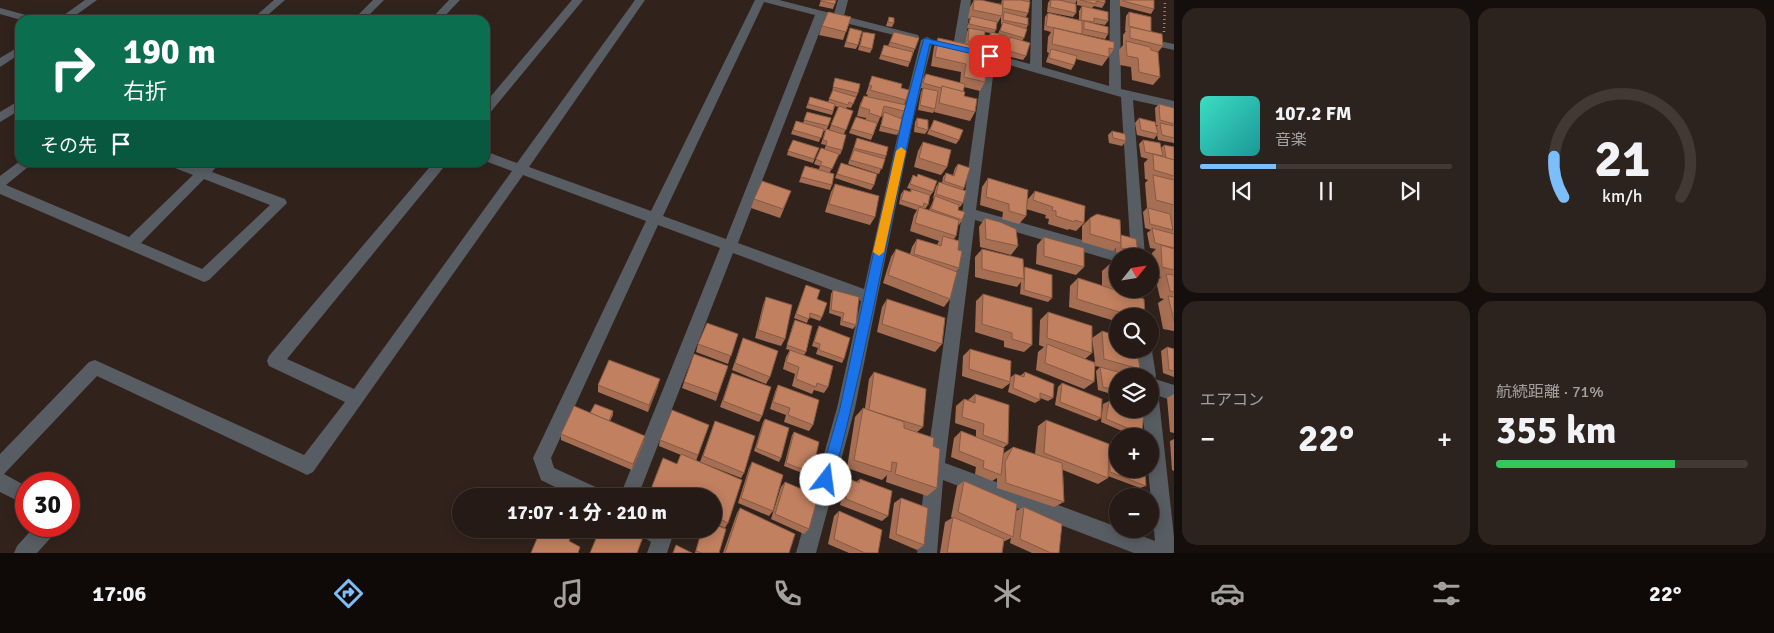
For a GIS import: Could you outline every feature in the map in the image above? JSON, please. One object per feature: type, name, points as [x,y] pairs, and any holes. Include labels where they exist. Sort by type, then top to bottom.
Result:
[{"type":"street","points":[[70,15],[92,0]]},
{"type":"street","points":[[262,15],[280,0]]},
{"type":"street","points":[[363,15],[379,0]]},
{"type":"street","points":[[440,15],[455,0]]},
{"type":"street","points":[[490,105],[578,0]]},
{"type":"street","points":[[0,467],[95,366],[307,466],[521,170],[640,0]]},
{"type":"street","points":[[577,488],[547,474],[542,458],[654,219],[760,0]]},
{"type":"street","points":[[767,0],[931,41],[869,297],[846,408],[806,553]]},
{"type":"street","points":[[838,18],[843,0]]},
{"type":"street","points":[[966,0],[962,48],[1121,93],[1174,105]]},
{"type":"street","points":[[1036,68],[1037,0]]},
{"type":"street","points":[[1115,0],[1121,93],[1137,248]]},
{"type":"street","points":[[0,11],[15,15]]},
{"type":"street","points":[[632,488],[821,14]]},
{"type":"street","points":[[0,63],[15,52]]},
{"type":"street","points":[[927,553],[935,468],[990,56]]},
{"type":"street","points":[[0,118],[15,108]]},
{"type":"street","points":[[490,158],[869,297]]},
{"type":"street","points":[[0,184],[22,167]]},
{"type":"street","points":[[0,188],[204,276],[280,203],[184,167]]},
{"type":"street","points":[[130,245],[209,167]]},
{"type":"street","points":[[357,399],[275,361],[438,167]]},
{"type":"street","points":[[968,214],[1109,253]]},
{"type":"street","points":[[1159,387],[1174,393]]},
{"type":"street","points":[[1152,418],[1166,553]]},
{"type":"street","points":[[935,468],[1160,553]]},
{"type":"street","points":[[0,482],[15,490]]},
{"type":"street","points":[[24,553],[38,537]]},
{"type":"street","points":[[657,553],[662,538]]},
{"type":"path","points":[[1165,0],[1169,46]]},
{"type":"building","points":[[821,0],[836,0],[835,4]]},
{"type":"building","points":[[974,0],[1003,5],[1002,16],[973,10]]},
{"type":"building","points":[[1003,0],[1030,2],[1028,13],[1003,8]]},
{"type":"building","points":[[1051,0],[1076,4],[1076,13],[1050,7]]},
{"type":"building","points":[[1080,0],[1105,0],[1105,3],[1096,1],[1096,4]]},
{"type":"building","points":[[1154,0],[1154,9],[1123,1]]},
{"type":"building","points":[[1082,6],[1108,12],[1108,21],[1094,18],[1094,22],[1081,20]]},
{"type":"building","points":[[828,12],[851,17],[846,32],[822,26]]},
{"type":"building","points":[[1004,12],[1028,18],[1028,25],[1003,20]]},
{"type":"building","points":[[1129,12],[1151,17],[1151,32],[1129,26]]},
{"type":"building","points":[[1048,13],[1082,21],[1082,34],[1046,26]]},
{"type":"building","points":[[971,16],[997,22],[996,30],[969,24]]},
{"type":"building","points":[[889,17],[894,18],[894,23],[888,22]]},
{"type":"building","points":[[1084,21],[1108,27],[1108,34],[1084,29]]},
{"type":"building","points":[[1003,22],[1027,29],[1024,38],[1000,31]]},
{"type":"building","points":[[1130,27],[1162,34],[1163,46],[1130,38]]},
{"type":"building","points":[[850,28],[862,31],[858,45],[846,42]]},
{"type":"building","points":[[969,28],[985,31],[984,45],[968,41]]},
{"type":"building","points":[[1054,28],[1114,42],[1114,49],[1109,48],[1109,57],[1052,44]]},
{"type":"building","points":[[863,32],[875,34],[872,49],[860,46]]},
{"type":"building","points":[[894,32],[919,38],[915,49],[890,42]]},
{"type":"building","points":[[991,32],[1007,36],[1003,50],[987,45]]},
{"type":"building","points":[[1010,37],[1030,43],[1026,56],[1006,50]]},
{"type":"building","points":[[938,38],[988,49],[985,82],[964,77],[966,64],[935,57]]},
{"type":"building","points":[[1126,41],[1150,47],[1151,50],[1158,52],[1160,77],[1139,72],[1138,58],[1127,56]]},
{"type":"building","points":[[884,45],[913,52],[910,62],[881,55]]},
{"type":"building","points":[[1051,49],[1077,56],[1074,65],[1049,58]]},
{"type":"building","points":[[926,74],[965,84],[963,92],[923,83]]},
{"type":"building","points":[[872,76],[902,84],[901,88],[909,90],[906,100],[870,90],[872,86],[869,85]]},
{"type":"building","points":[[835,78],[860,84],[858,93],[833,87]]},
{"type":"building","points":[[942,86],[965,92],[964,96],[977,99],[975,112],[939,103]]},
{"type":"building","points":[[923,88],[938,91],[935,109],[920,105]]},
{"type":"building","points":[[833,90],[856,97],[853,104],[849,102],[848,105],[829,99]]},
{"type":"building","points":[[864,96],[906,105],[904,111],[884,106],[881,117],[869,113],[870,110],[860,107]]},
{"type":"building","points":[[810,97],[835,104],[833,111],[808,104]]},
{"type":"building","points":[[1159,104],[1174,108],[1174,124],[1160,120]]},
{"type":"building","points":[[839,106],[853,111],[846,130],[831,125]]},
{"type":"building","points":[[807,112],[831,118],[828,126],[804,120]]},
{"type":"building","points":[[884,112],[902,119],[899,131],[881,126]]},
{"type":"building","points":[[856,117],[877,123],[873,135],[851,129]]},
{"type":"building","points":[[917,118],[928,120],[928,130],[917,127]]},
{"type":"building","points":[[1139,118],[1155,122],[1158,134],[1141,130]]},
{"type":"building","points":[[934,120],[963,130],[959,140],[930,130]]},
{"type":"building","points":[[796,121],[824,129],[821,138],[793,130]]},
{"type":"building","points":[[1160,123],[1174,126],[1174,138],[1162,135]]},
{"type":"building","points":[[826,129],[846,135],[842,150],[826,146],[827,141],[823,140]]},
{"type":"building","points":[[1112,131],[1125,134],[1126,141],[1113,138]]},
{"type":"building","points":[[857,138],[888,147],[886,156],[854,148]]},
{"type":"building","points":[[793,140],[819,148],[814,159],[788,151]]},
{"type":"building","points":[[1143,140],[1160,143],[1163,156],[1145,152]]},
{"type":"building","points":[[923,142],[951,150],[947,167],[919,158]]},
{"type":"building","points":[[1164,145],[1174,147],[1174,160],[1166,158]]},
{"type":"building","points":[[821,148],[839,154],[832,169],[820,165],[822,162],[816,159]]},
{"type":"building","points":[[854,150],[885,159],[882,169],[850,160]]},
{"type":"building","points":[[1153,154],[1174,160],[1174,176],[1154,170]]},
{"type":"building","points":[[841,163],[877,174],[874,185],[837,174]]},
{"type":"building","points":[[958,164],[970,168],[964,188],[944,181],[946,173],[954,176]]},
{"type":"building","points":[[805,166],[834,174],[832,185],[801,177]]},
{"type":"building","points":[[918,174],[937,181],[933,192],[910,184],[913,175],[917,177]]},
{"type":"building","points":[[1153,175],[1174,180],[1174,205],[1156,200]]},
{"type":"building","points":[[988,178],[1028,190],[1026,216],[1009,211],[1009,204],[986,197]]},
{"type":"building","points":[[762,181],[791,191],[783,209],[754,199]]},
{"type":"building","points":[[939,182],[966,191],[963,203],[936,194]]},
{"type":"building","points":[[835,184],[879,196],[875,217],[829,204]]},
{"type":"building","points":[[911,189],[930,195],[928,205],[924,203],[923,207],[901,200],[904,190],[911,192]]},
{"type":"building","points":[[1035,191],[1085,206],[1084,223],[1056,216],[1056,211],[1052,210],[1053,207],[1033,200]]},
{"type":"building","points":[[935,196],[959,205],[958,210],[965,212],[962,220],[931,209]]},
{"type":"building","points":[[919,207],[959,220],[956,236],[915,223]]},
{"type":"building","points":[[1148,208],[1170,214],[1173,230],[1150,224]]},
{"type":"building","points":[[1097,214],[1120,220],[1121,243],[1090,234],[1090,218]]},
{"type":"building","points":[[985,218],[1016,229],[1018,246],[986,239]]},
{"type":"building","points":[[1152,228],[1174,234],[1174,248],[1155,243]]},
{"type":"building","points":[[1121,235],[1136,239],[1137,248],[1121,248]]},
{"type":"building","points":[[943,236],[959,241],[958,250],[962,251],[959,268],[914,254],[917,239],[941,246]]},
{"type":"building","points":[[1044,237],[1084,248],[1084,267],[1044,256]]},
{"type":"building","points":[[1161,245],[1174,249],[1174,270],[1162,267]]},
{"type":"building","points":[[896,249],[957,272],[950,299],[888,275]]},
{"type":"building","points":[[982,249],[1023,259],[1024,279],[982,269]]},
{"type":"building","points":[[1025,267],[1052,275],[1052,298],[1024,290]]},
{"type":"building","points":[[1166,274],[1174,275],[1174,292],[1170,291]]},
{"type":"building","points":[[1078,278],[1109,288],[1109,298],[1144,299],[1145,308],[1109,309],[1077,299]]},
{"type":"building","points":[[806,285],[820,290],[817,299],[827,303],[822,317],[810,313],[809,319],[796,314]]},
{"type":"building","points":[[833,290],[859,297],[856,325],[842,321],[844,313],[831,310]]},
{"type":"building","points":[[983,294],[1032,308],[1032,345],[1012,339],[1012,333],[982,324]]},
{"type":"building","points":[[1168,296],[1174,297],[1174,321]]},
{"type":"building","points":[[766,297],[792,305],[785,339],[758,330]]},
{"type":"building","points":[[887,299],[945,318],[942,344],[882,324]]},
{"type":"building","points":[[1048,312],[1092,326],[1092,353],[1047,338]]},
{"type":"building","points":[[795,320],[812,326],[806,352],[787,345]]},
{"type":"building","points":[[707,323],[738,334],[731,356],[698,344]]},
{"type":"building","points":[[819,326],[850,338],[844,359],[819,350],[820,344],[814,342]]},
{"type":"building","points":[[1102,331],[1109,333],[1109,358],[1138,358],[1140,368],[1136,368],[1104,359]]},
{"type":"building","points":[[743,338],[778,351],[770,377],[735,363]]},
{"type":"building","points":[[1047,344],[1095,363],[1094,382],[1045,363]]},
{"type":"building","points":[[1167,347],[1174,349],[1174,371],[1169,370]]},
{"type":"building","points":[[970,349],[1011,361],[1010,382],[969,369]]},
{"type":"building","points":[[790,350],[833,366],[828,387],[817,383],[816,387],[796,379],[799,367],[786,362]]},
{"type":"building","points":[[694,354],[728,366],[718,394],[684,382]]},
{"type":"building","points":[[609,360],[660,379],[649,405],[598,385]]},
{"type":"building","points":[[1100,367],[1109,370],[1109,389],[1103,387]]},
{"type":"building","points":[[874,372],[926,389],[923,427],[869,410]]},
{"type":"building","points":[[1025,372],[1054,384],[1053,398],[1040,393],[1040,400],[1013,388],[1015,374],[1024,377]]},
{"type":"building","points":[[732,373],[771,387],[762,416],[723,401]]},
{"type":"building","points":[[1062,383],[1102,399],[1101,418],[1060,402]]},
{"type":"building","points":[[778,385],[819,400],[813,425],[788,415],[790,408],[773,402]]},
{"type":"building","points":[[975,394],[1009,405],[1008,444],[983,435],[984,424],[962,417],[964,399],[975,403]]},
{"type":"building","points":[[1109,401],[1109,418],[1143,418],[1142,428],[1128,428],[1106,419]]},
{"type":"building","points":[[595,404],[613,411],[609,421],[590,413]]},
{"type":"building","points":[[574,406],[645,436],[633,464],[561,434]]},
{"type":"building","points":[[863,408],[904,422],[904,428],[934,438],[933,446],[940,449],[937,488],[895,474],[897,463],[892,462],[891,472],[854,460]]},
{"type":"building","points":[[672,410],[709,425],[698,455],[660,440]]},
{"type":"building","points":[[765,419],[789,428],[781,458],[756,448]]},
{"type":"building","points":[[1046,420],[1109,444],[1108,478],[1044,453]]},
{"type":"building","points":[[715,421],[755,436],[744,473],[703,456]]},
{"type":"building","points":[[961,431],[1004,448],[1001,475],[983,468],[984,461],[959,451]]},
{"type":"building","points":[[794,432],[819,442],[812,473],[786,463]]},
{"type":"building","points":[[1013,447],[1062,463],[1064,502],[1006,483],[1005,462]]},
{"type":"building","points":[[681,454],[742,480],[728,523],[722,520],[722,488],[651,488],[663,458],[677,464]]},
{"type":"building","points":[[752,462],[783,475],[773,511],[741,498]]},
{"type":"building","points":[[1125,478],[1146,478],[1146,486]]},
{"type":"building","points":[[849,479],[859,483],[860,479],[892,491],[888,516],[846,499]]},
{"type":"building","points":[[964,481],[1017,504],[1013,537],[958,512]]},
{"type":"building","points":[[785,482],[818,496],[809,529],[775,514]]},
{"type":"building","points":[[901,498],[928,508],[924,545],[896,534]]},
{"type":"building","points":[[1024,507],[1062,524],[1059,553],[1051,553],[1020,539]]},
{"type":"building","points":[[740,508],[795,534],[789,553],[725,553]]},
{"type":"building","points":[[839,511],[882,530],[878,553],[865,553],[834,539]]},
{"type":"building","points":[[953,517],[1004,539],[1002,553],[947,553]]},
{"type":"building","points":[[722,527],[726,529],[719,553],[696,551],[700,538],[722,538]]},
{"type":"building","points":[[537,538],[570,538],[569,541],[580,547],[578,553],[531,553]]},
{"type":"building","points":[[596,538],[643,538],[637,553],[590,553]]},
{"type":"building","points":[[676,545],[692,553],[673,553]]},
{"type":"slow traffic","points":[[879,252],[901,151]]},
{"type":"route","points":[[826,480],[846,408],[908,116],[927,40],[990,56]]}]
